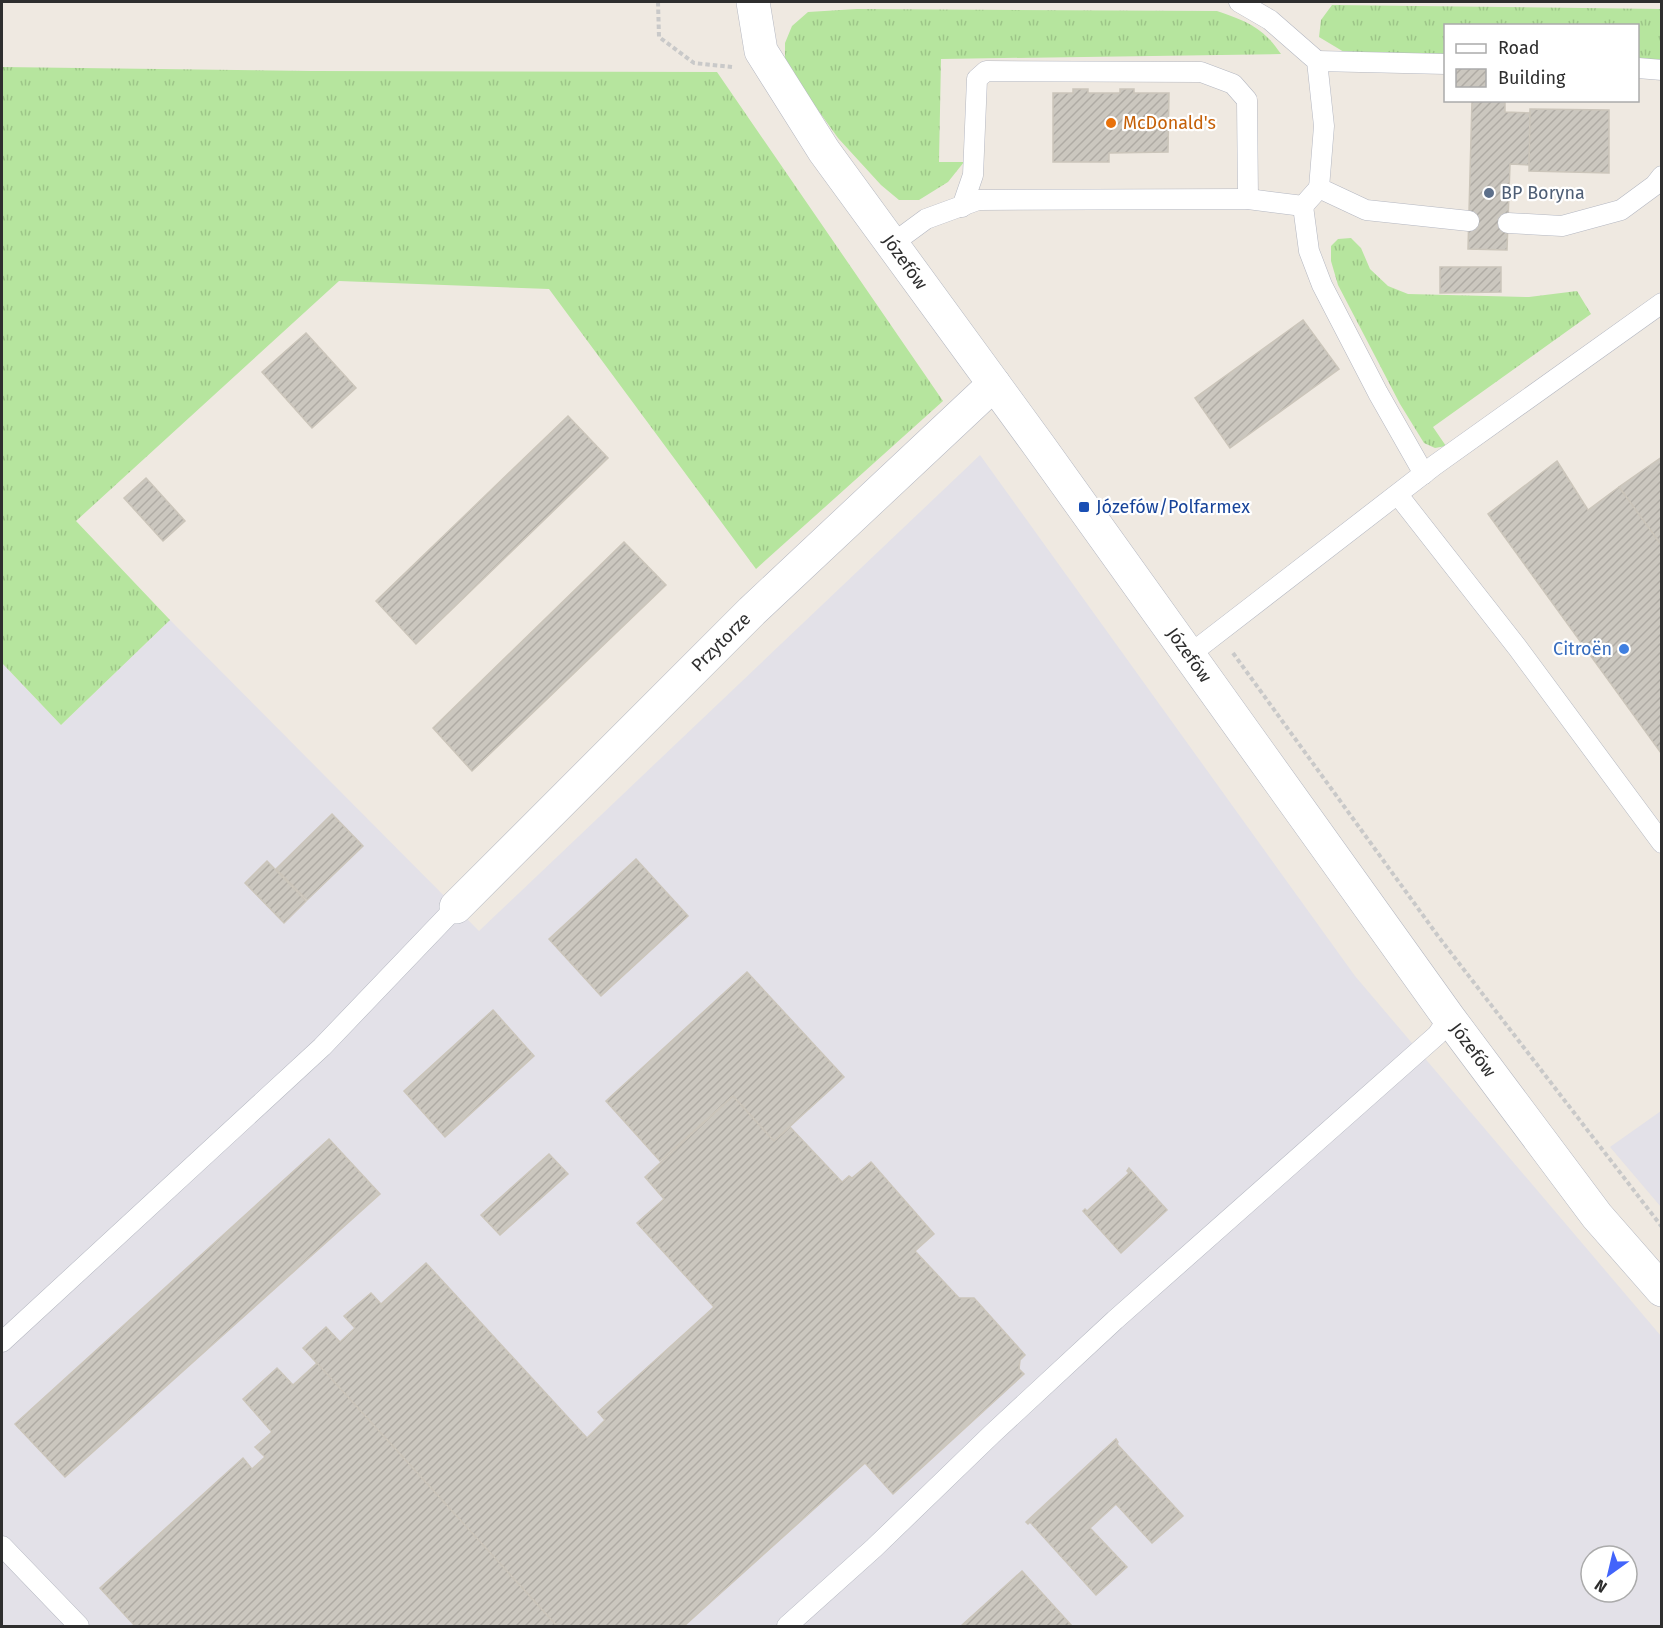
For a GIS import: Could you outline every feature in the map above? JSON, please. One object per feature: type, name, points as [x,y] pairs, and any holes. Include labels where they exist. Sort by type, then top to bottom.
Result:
[{"type":"street","name":"Józefów","points":[[753,2],[761,51],[824,151],[1449,1018],[1597,1216],[1662,1290]]},
{"type":"street","name":"Przytorze","points":[[456,908],[752,611],[994,384]]},
{"type":"lane","points":[[1239,2],[1270,20],[1317,61],[1444,64]]},
{"type":"lane","points":[[1317,61],[1324,126],[1319,188],[1303,206],[1309,251],[1322,285],[1378,393],[1424,474]]},
{"type":"lane","points":[[1639,68],[1662,70]]},
{"type":"lane","points":[[962,207],[973,175],[977,79],[986,71],[1201,72],[1233,84],[1248,100],[1248,199]]},
{"type":"lane","points":[[1508,223],[1562,226],[1620,210],[1655,185],[1662,176]]},
{"type":"lane","points":[[1319,188],[1366,210],[1469,221]]},
{"type":"lane","points":[[892,244],[926,219],[978,200],[1248,199],[1303,206]]},
{"type":"lane","points":[[1189,655],[1424,474],[1662,303]]},
{"type":"lane","points":[[1398,495],[1517,647],[1662,843]]},
{"type":"lane","points":[[2,1342],[322,1047],[456,908]]},
{"type":"lane","points":[[787,1626],[874,1548],[1115,1320],[1437,1035],[1449,1018]]},
{"type":"lane","points":[[2,1546],[79,1626]]},
{"type":"path","points":[[1218,633],[1438,936],[1662,1227]]},
{"type":"shaded area","points":[[980,455],[1355,976],[1661,1336],[1661,1626],[2,1626],[2,663],[61,725],[170,620],[479,931]]},
{"type":"shaded area","points":[[1661,1111],[1661,1207],[1610,1147]]},
{"type":"green space","points":[[1332,5],[1661,9],[1661,63],[1639,62],[1639,24],[1444,24],[1444,57],[1349,55],[1319,37],[1321,20]]},
{"type":"green space","points":[[857,9],[1217,11],[1253,26],[1267,37],[1281,54],[941,59],[939,162],[964,162],[948,182],[919,200],[899,200],[881,185],[838,138],[785,64],[785,43],[792,26],[808,12]]},
{"type":"green space","points":[[2,67],[312,71],[717,72],[943,401],[756,569],[549,289],[339,281],[76,521],[170,620],[61,725],[2,663]]},
{"type":"green space","points":[[1351,238],[1361,248],[1370,269],[1388,286],[1408,294],[1529,297],[1577,291],[1591,314],[1433,427],[1446,446],[1435,448],[1424,443],[1400,404],[1338,285],[1331,261],[1331,246],[1338,239]]},
{"type":"building","name":"McDonald's","points":[[1073,89],[1088,89],[1088,93],[1120,93],[1120,89],[1134,89],[1134,93],[1169,93],[1168,152],[1109,153],[1109,162],[1053,162],[1053,93],[1073,93]]},
{"type":"building","name":"BP Boryna","points":[[1472,102],[1505,102],[1505,112],[1531,113],[1529,165],[1510,164],[1507,250],[1468,249]]},
{"type":"building","points":[[1530,109],[1609,110],[1609,173],[1529,171]]},
{"type":"building","points":[[1440,267],[1501,267],[1501,292],[1440,293]]},
{"type":"building","points":[[1303,320],[1339,369],[1230,448],[1195,398]]},
{"type":"building","points":[[306,333],[356,388],[312,428],[262,372]]},
{"type":"building","points":[[568,416],[608,458],[416,644],[376,601]]},
{"type":"building","points":[[1662,457],[1662,546],[1619,487]]},
{"type":"building","name":"Citroën","points":[[1557,461],[1588,510],[1619,487],[1662,546],[1661,753],[1488,514]]},
{"type":"building","points":[[146,478],[185,521],[163,541],[124,498]]},
{"type":"building","points":[[624,542],[666,585],[472,771],[433,728]]},
{"type":"building","points":[[332,814],[363,846],[307,900],[276,869]]},
{"type":"building","points":[[636,859],[688,916],[601,996],[549,939]]},
{"type":"building","points":[[267,861],[306,901],[284,923],[245,883]]},
{"type":"building","points":[[747,972],[844,1077],[774,1141],[733,1096],[660,1161],[606,1101]]},
{"type":"building","points":[[493,1010],[534,1056],[445,1137],[404,1091]]},
{"type":"building","points":[[733,1096],[774,1141],[790,1127],[842,1182],[849,1176],[852,1178],[871,1162],[934,1234],[915,1251],[959,1298],[974,1298],[1025,1355],[1020,1360],[1019,1369],[1024,1374],[893,1494],[865,1463],[684,1626],[557,1626],[303,1348],[326,1327],[340,1342],[355,1328],[344,1316],[371,1293],[381,1304],[426,1263],[587,1438],[605,1420],[598,1412],[714,1307],[637,1223],[664,1199],[645,1177]]},
{"type":"building","points":[[329,1139],[380,1194],[65,1477],[15,1424]]},
{"type":"building","points":[[549,1154],[568,1174],[500,1235],[481,1215]]},
{"type":"building","points":[[1129,1168],[1167,1210],[1121,1253],[1083,1211],[1085,1209],[1087,1211],[1129,1173],[1127,1171]]},
{"type":"building","points":[[317,1363],[557,1626],[135,1626],[100,1588],[243,1458],[252,1469],[265,1457],[255,1447],[272,1432],[243,1399],[277,1368],[293,1385]]},
{"type":"building","points":[[1116,1439],[1117,1444],[1183,1516],[1152,1543],[1116,1504],[1090,1528],[1127,1567],[1096,1595],[1030,1522],[1028,1524],[1026,1522]]},
{"type":"building","points":[[1022,1571],[1072,1626],[961,1626]]},
{"type":"place","name":"McDonald's","points":[[1111,123]]},
{"type":"place","name":"BP Boryna","points":[[1489,193]]},
{"type":"place","name":"Józefów/Polfarmex","points":[[1084,507]]},
{"type":"place","name":"Citroën","points":[[1624,649]]}]
